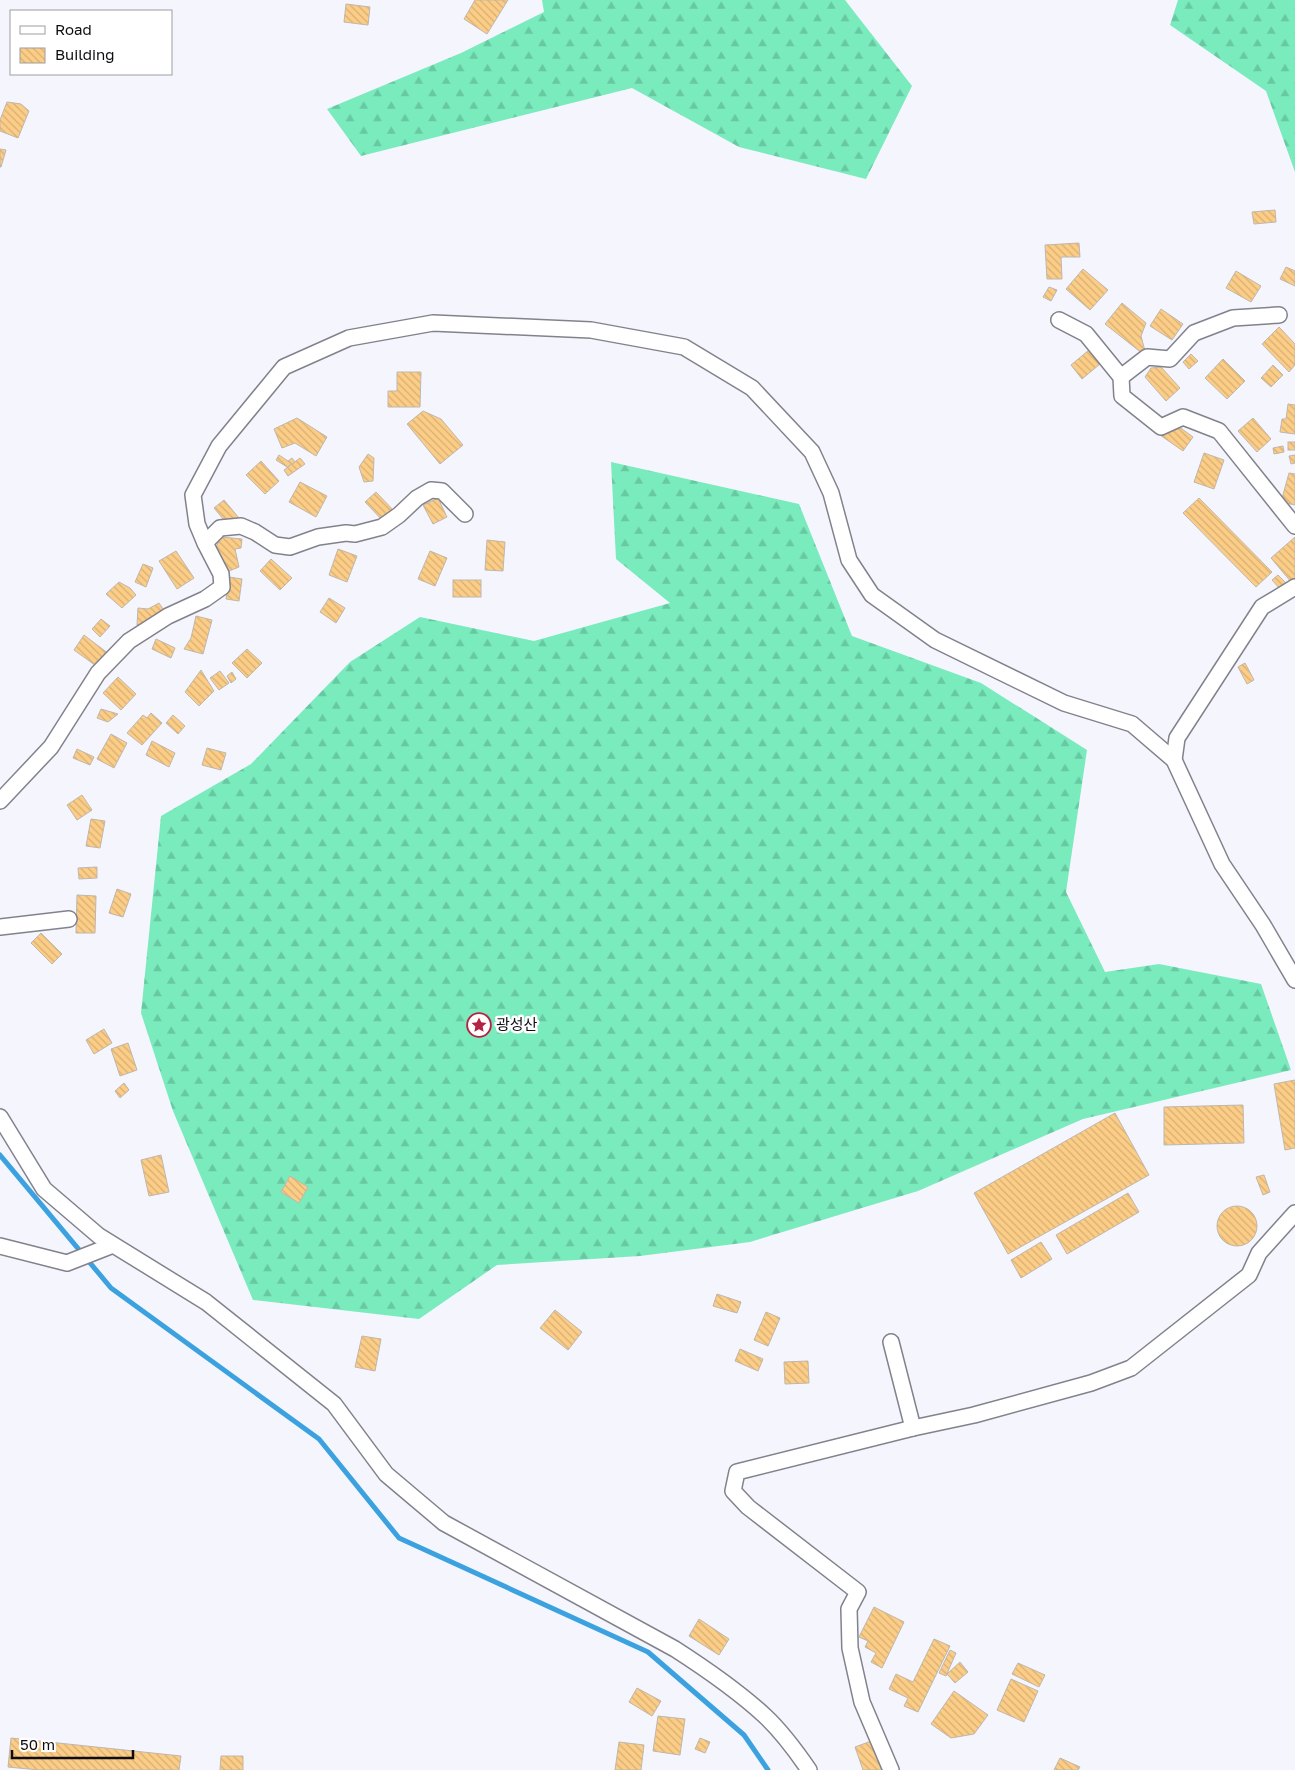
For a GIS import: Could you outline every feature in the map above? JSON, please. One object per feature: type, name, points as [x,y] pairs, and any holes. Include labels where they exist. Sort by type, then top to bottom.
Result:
[{"type":"street","points":[[1121,377],[1147,357],[1170,359],[1194,332],[1233,318],[1279,315]]},
{"type":"street","points":[[1059,320],[1086,334],[1121,377],[1122,396],[1161,427],[1183,417],[1218,431],[1295,526]]},
{"type":"street","points":[[0,801],[51,747],[98,673],[129,642],[168,616],[205,599],[222,588],[221,574],[205,543],[198,524],[193,495],[219,446],[284,367],[348,338],[433,323],[591,330],[684,347],[752,388],[812,452],[831,493],[849,560],[872,595],[935,640],[1064,703],[1132,724],[1174,760],[1222,864],[1263,925],[1295,980]]},
{"type":"street","points":[[205,543],[220,528],[241,526],[255,532],[275,545],[290,547],[318,537],[346,533],[355,534],[382,527],[400,515],[417,498],[432,490],[442,490],[465,514]]},
{"type":"street","points":[[1174,760],[1177,738],[1262,607],[1295,587]]},
{"type":"street","points":[[0,927],[69,919]]},
{"type":"street","points":[[0,1116],[44,1189],[99,1236],[206,1302],[334,1404],[386,1474],[444,1522],[675,1649],[695,1662],[725,1683],[766,1717],[792,1746],[809,1770]]},
{"type":"street","points":[[891,1770],[862,1702],[850,1648],[848,1609],[858,1592],[748,1507],[733,1491],[737,1472],[974,1414],[1091,1383],[1131,1368],[1249,1275],[1259,1254],[1295,1213]]},
{"type":"street","points":[[0,1246],[67,1263],[113,1245]]},
{"type":"street","points":[[892,1342],[913,1428]]},
{"type":"green space","points":[[542,0],[845,0],[912,86],[866,179],[739,147],[632,88],[361,156],[327,109],[461,53],[544,12]]},
{"type":"green space","points":[[1178,0],[1295,0],[1295,172],[1266,91],[1170,25]]},
{"type":"green space","points":[[611,462],[799,504],[852,636],[981,683],[1087,750],[1066,892],[1105,972],[1159,964],[1261,984],[1291,1070],[1083,1119],[918,1191],[750,1242],[640,1256],[497,1265],[419,1319],[253,1300],[173,1111],[141,1013],[161,816],[251,764],[350,662],[420,617],[534,641],[670,603],[616,559]]},
{"type":"building","points":[[475,0],[508,0],[487,34],[464,19]]},
{"type":"building","points":[[346,4],[370,7],[368,25],[344,22]]},
{"type":"building","points":[[7,102],[21,104],[29,111],[18,138],[0,131],[0,120]]},
{"type":"building","points":[[0,149],[6,150],[1,167],[0,167]]},
{"type":"building","points":[[1275,210],[1276,222],[1254,224],[1252,212]]},
{"type":"building","points":[[1079,243],[1080,257],[1061,257],[1062,279],[1047,279],[1045,245]]},
{"type":"building","points":[[1286,267],[1295,271],[1295,286],[1280,279]]},
{"type":"building","points":[[1083,269],[1108,290],[1090,310],[1066,289]]},
{"type":"building","points":[[1236,271],[1261,286],[1251,302],[1226,288]]},
{"type":"building","points":[[1049,287],[1057,290],[1051,301],[1043,297]]},
{"type":"building","points":[[1122,303],[1146,323],[1141,336],[1145,351],[1143,354],[1105,324]]},
{"type":"building","points":[[1161,309],[1183,324],[1172,340],[1150,326]]},
{"type":"building","points":[[1279,327],[1295,344],[1295,365],[1289,372],[1262,344]]},
{"type":"building","points":[[1089,350],[1100,364],[1082,379],[1071,365]]},
{"type":"building","points":[[1191,354],[1198,361],[1189,369],[1183,362]]},
{"type":"building","points":[[1223,359],[1245,381],[1227,399],[1205,378]]},
{"type":"building","points":[[1273,365],[1283,375],[1271,387],[1261,378]]},
{"type":"building","points":[[1161,367],[1180,388],[1166,401],[1145,377],[1151,368]]},
{"type":"building","points":[[397,372],[421,372],[420,407],[388,407],[388,391],[397,391]]},
{"type":"building","points":[[1288,404],[1295,405],[1295,434],[1280,432],[1282,419],[1286,419]]},
{"type":"building","points":[[423,411],[441,419],[463,445],[440,464],[407,424]]},
{"type":"building","points":[[297,418],[327,437],[316,456],[295,443],[282,448],[274,429]]},
{"type":"building","points":[[1253,418],[1271,439],[1257,452],[1238,431]]},
{"type":"building","points":[[1178,426],[1193,437],[1183,451],[1160,435]]},
{"type":"building","points":[[1288,442],[1295,442],[1295,450],[1288,450]]},
{"type":"building","points":[[1283,446],[1284,452],[1274,454],[1273,448]]},
{"type":"building","points":[[1204,453],[1224,460],[1214,489],[1194,482]]},
{"type":"building","points":[[368,454],[374,458],[373,481],[364,482],[359,467]]},
{"type":"building","points":[[279,455],[288,461],[292,458],[295,462],[287,467],[276,460]]},
{"type":"building","points":[[1295,455],[1295,463],[1291,464],[1289,456]]},
{"type":"building","points":[[300,458],[305,464],[288,476],[284,470]]},
{"type":"building","points":[[261,461],[279,481],[265,494],[246,475]]},
{"type":"building","points":[[1289,473],[1295,474],[1295,505],[1281,502]]},
{"type":"building","points":[[300,482],[327,496],[316,517],[289,502]]},
{"type":"building","points":[[376,492],[395,512],[384,522],[365,502]]},
{"type":"building","points":[[438,498],[447,517],[433,524],[423,505]]},
{"type":"building","points":[[1199,498],[1272,572],[1256,587],[1183,513]]},
{"type":"building","points":[[224,500],[239,518],[229,526],[214,508]]},
{"type":"building","points":[[221,537],[242,539],[241,548],[235,549],[239,567],[229,571],[215,549]]},
{"type":"building","points":[[1295,537],[1295,580],[1292,583],[1271,558]]},
{"type":"building","points":[[487,540],[505,542],[503,571],[485,570]]},
{"type":"building","points":[[338,549],[357,556],[347,582],[329,575]]},
{"type":"building","points":[[176,551],[194,578],[177,589],[159,561]]},
{"type":"building","points":[[430,551],[447,558],[435,586],[418,579]]},
{"type":"building","points":[[271,559],[292,578],[280,590],[260,571]]},
{"type":"building","points":[[143,564],[153,568],[146,587],[135,582]]},
{"type":"building","points":[[1278,575],[1287,584],[1281,590],[1272,580]]},
{"type":"building","points":[[229,577],[242,579],[239,601],[226,599]]},
{"type":"building","points":[[453,580],[481,580],[481,597],[453,597]]},
{"type":"building","points":[[119,582],[130,588],[136,595],[122,608],[106,594]]},
{"type":"building","points":[[329,598],[345,608],[336,623],[320,612]]},
{"type":"building","points":[[159,603],[165,612],[152,621],[137,625],[138,608],[148,609]]},
{"type":"building","points":[[196,616],[212,620],[203,654],[184,649],[191,638]]},
{"type":"building","points":[[101,619],[110,626],[100,637],[92,629]]},
{"type":"building","points":[[84,635],[109,654],[99,668],[74,650]]},
{"type":"building","points":[[156,639],[175,648],[171,658],[152,649]]},
{"type":"building","points":[[247,649],[262,663],[247,678],[232,663]]},
{"type":"building","points":[[1245,663],[1254,680],[1247,684],[1238,667]]},
{"type":"building","points":[[201,670],[214,691],[199,706],[185,692]]},
{"type":"building","points":[[220,671],[229,683],[219,690],[210,678]]},
{"type":"building","points":[[232,672],[236,679],[231,683],[227,676]]},
{"type":"building","points":[[118,677],[136,694],[121,710],[103,693]]},
{"type":"building","points":[[101,709],[118,714],[108,722],[97,718]]},
{"type":"building","points":[[151,713],[162,723],[142,745],[127,733],[143,715],[147,718]]},
{"type":"building","points":[[173,715],[185,726],[178,734],[166,723]]},
{"type":"building","points":[[111,734],[127,743],[114,768],[97,759]]},
{"type":"building","points":[[152,741],[175,753],[169,767],[146,755]]},
{"type":"building","points":[[207,748],[226,753],[221,770],[202,765]]},
{"type":"building","points":[[77,749],[94,757],[90,765],[73,758]]},
{"type":"building","points":[[82,795],[92,810],[77,820],[67,805]]},
{"type":"building","points":[[91,819],[105,821],[100,848],[86,846]]},
{"type":"building","points":[[97,867],[97,878],[79,879],[78,868]]},
{"type":"building","points":[[117,889],[131,894],[123,917],[109,913]]},
{"type":"building","points":[[77,895],[96,896],[95,933],[76,933]]},
{"type":"building","points":[[41,933],[62,954],[52,964],[31,943]]},
{"type":"building","points":[[104,1029],[112,1043],[94,1054],[86,1040]]},
{"type":"building","points":[[128,1043],[137,1070],[120,1076],[111,1049]]},
{"type":"building","points":[[1295,1080],[1295,1148],[1285,1150],[1274,1084]]},
{"type":"building","points":[[124,1083],[129,1090],[120,1098],[115,1091]]},
{"type":"building","points":[[1243,1105],[1244,1143],[1164,1145],[1164,1107]]},
{"type":"building","points":[[1115,1113],[1149,1175],[1008,1254],[974,1193]]},
{"type":"building","points":[[161,1155],[169,1192],[149,1196],[141,1160]]},
{"type":"building","points":[[1264,1175],[1270,1192],[1263,1195],[1256,1177]]},
{"type":"building","points":[[290,1176],[308,1187],[299,1203],[281,1192]]},
{"type":"building","points":[[1128,1193],[1139,1212],[1067,1254],[1056,1235]]},
{"type":"building","points":[[1241,1206],[1248,1209],[1254,1215],[1257,1226],[1256,1234],[1248,1243],[1241,1246],[1233,1246],[1226,1243],[1218,1234],[1217,1222],[1220,1215],[1229,1207]]},
{"type":"building","points":[[1041,1242],[1052,1259],[1021,1278],[1011,1260]]},
{"type":"building","points":[[717,1294],[741,1302],[737,1313],[713,1306]]},
{"type":"building","points":[[555,1310],[582,1332],[568,1350],[540,1328]]},
{"type":"building","points":[[766,1312],[780,1318],[768,1346],[754,1340]]},
{"type":"building","points":[[362,1336],[381,1339],[375,1371],[355,1367]]},
{"type":"building","points":[[740,1349],[763,1359],[758,1371],[735,1361]]},
{"type":"building","points":[[808,1361],[809,1383],[785,1384],[784,1362]]},
{"type":"building","points":[[874,1607],[904,1622],[882,1668],[871,1662],[876,1653],[865,1647],[868,1641],[859,1637]]},
{"type":"building","points":[[699,1619],[729,1639],[719,1655],[689,1636]]},
{"type":"building","points":[[934,1639],[950,1646],[918,1712],[904,1706],[908,1698],[889,1689],[896,1674],[913,1682]]},
{"type":"building","points":[[950,1650],[956,1653],[946,1676],[939,1673]]},
{"type":"building","points":[[960,1662],[968,1672],[955,1683],[947,1674]]},
{"type":"building","points":[[1018,1663],[1045,1675],[1039,1687],[1012,1674]]},
{"type":"building","points":[[1011,1679],[1038,1691],[1024,1722],[997,1710]]},
{"type":"building","points":[[637,1688],[661,1701],[652,1716],[629,1702]]},
{"type":"building","points":[[954,1691],[988,1715],[974,1734],[951,1738],[931,1724]]},
{"type":"building","points":[[658,1716],[685,1719],[680,1755],[653,1751]]},
{"type":"building","points":[[11,1738],[181,1756],[179,1770],[39,1770],[8,1767]]},
{"type":"building","points":[[700,1738],[710,1742],[705,1753],[695,1749]]},
{"type":"building","points":[[874,1740],[885,1770],[863,1770],[855,1747]]},
{"type":"building","points":[[619,1742],[644,1745],[641,1770],[615,1770]]},
{"type":"building","points":[[221,1756],[243,1756],[243,1770],[220,1770]]},
{"type":"building","points":[[1060,1758],[1080,1767],[1078,1770],[1054,1770]]},
{"type":"waterway","points":[[0,1155],[111,1288],[319,1439],[399,1538],[648,1652],[744,1735],[768,1770]]},
{"type":"place","name":"광성산","points":[[479,1025]]}]
